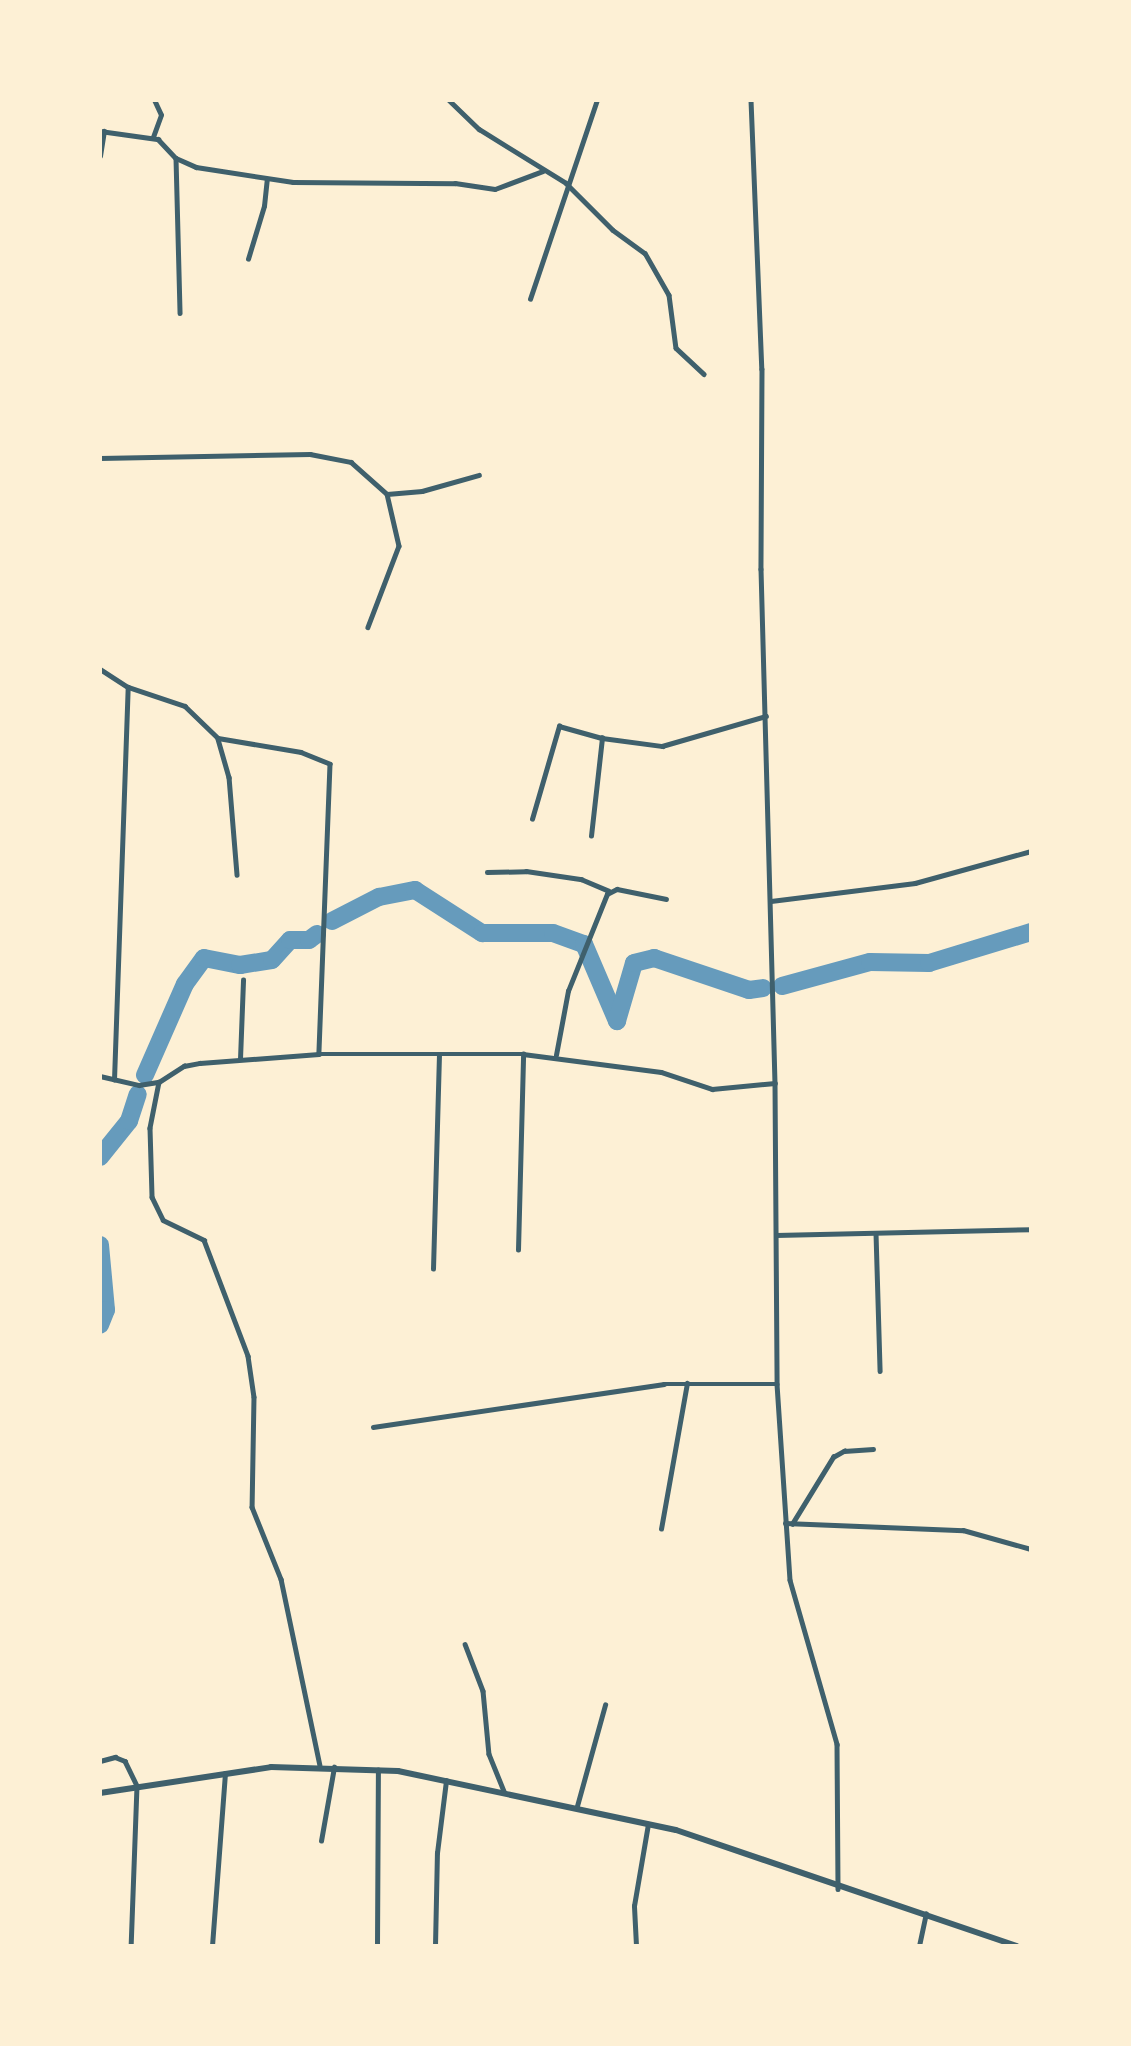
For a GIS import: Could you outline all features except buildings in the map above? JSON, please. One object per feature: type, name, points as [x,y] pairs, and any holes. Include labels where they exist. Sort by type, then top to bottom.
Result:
[{"type":"street","points":[[153,137],[161,115],[154,100]]},
{"type":"street","points":[[449,100],[479,129],[566,183],[613,230],[645,253],[670,295],[676,348],[704,374]]},
{"type":"street","points":[[530,299],[566,183],[597,100]]},
{"type":"street","points":[[751,100],[761,321],[766,716],[775,1083],[777,1384],[785,1523],[793,1598],[837,1744],[838,1889]]},
{"type":"street","points":[[100,156],[102,131],[153,137],[176,158],[211,170],[267,178],[455,183],[495,189],[543,171]]},
{"type":"street","points":[[176,158],[180,313]]},
{"type":"street","points":[[248,260],[264,206],[267,178]]},
{"type":"street","points":[[100,458],[325,454],[351,462],[387,494],[399,551],[368,627]]},
{"type":"street","points":[[387,494],[422,491],[479,475]]},
{"type":"street","points":[[100,669],[128,687],[184,706],[218,738],[229,777],[237,874]]},
{"type":"street","points":[[114,1080],[128,687]]},
{"type":"street","points":[[532,819],[556,728],[602,738],[662,746],[766,716]]},
{"type":"street","points":[[218,738],[301,752],[324,759],[332,770],[319,1054]]},
{"type":"street","points":[[591,836],[602,738]]},
{"type":"street","points":[[771,901],[892,888],[1031,851]]},
{"type":"street","points":[[487,872],[526,871],[582,879],[609,891],[617,889],[666,899]]},
{"type":"street","points":[[556,1055],[571,980],[609,891]]},
{"type":"street","points":[[240,1059],[243,980]]},
{"type":"street","points":[[100,1076],[139,1085],[159,1082],[184,1066],[240,1059],[319,1054],[523,1054],[556,1055],[661,1072],[712,1088],[775,1083]]},
{"type":"street","points":[[518,1250],[523,1054]]},
{"type":"street","points":[[433,1269],[439,1056]]},
{"type":"street","points":[[159,1082],[150,1128],[152,1197],[163,1220],[204,1240],[248,1356],[254,1397],[252,1507],[281,1579],[320,1765]]},
{"type":"street","points":[[776,1235],[1031,1229]]},
{"type":"street","points":[[876,1233],[880,1371]]},
{"type":"street","points":[[373,1427],[687,1383],[777,1384]]},
{"type":"street","points":[[661,1529],[687,1383]]},
{"type":"street","points":[[792,1524],[833,1457],[844,1451],[873,1449]]},
{"type":"street","points":[[785,1523],[962,1530],[1031,1549]]},
{"type":"street","points":[[466,1644],[484,1691],[489,1754],[504,1791]]},
{"type":"street","points":[[577,1806],[605,1704]]},
{"type":"street","points":[[100,1761],[115,1757],[125,1761],[137,1786],[131,1946]]},
{"type":"street","points":[[100,1793],[225,1772],[320,1765],[446,1780],[648,1823],[838,1889],[926,1913],[1017,1946]]},
{"type":"street","points":[[321,1841],[334,1766]]},
{"type":"street","points":[[377,1946],[378,1770]]},
{"type":"street","points":[[212,1946],[225,1772]]},
{"type":"street","points":[[435,1946],[437,1853],[446,1780]]},
{"type":"street","points":[[636,1946],[634,1906],[648,1823]]},
{"type":"street","points":[[919,1946],[926,1913]]},
{"type":"waterway","points":[[332,921],[379,897],[415,890],[482,933],[553,933],[584,944],[617,1021],[634,963],[654,958],[749,990],[763,988]]},
{"type":"waterway","points":[[782,986],[870,962],[929,963],[1031,932]]},
{"type":"waterway","points":[[145,1075],[185,984],[204,958],[240,965],[272,960],[290,940],[309,940],[317,934]]},
{"type":"waterway","points":[[100,1157],[129,1121],[138,1094]]},
{"type":"waterway","points":[[100,1245],[106,1310],[100,1325]]}]
